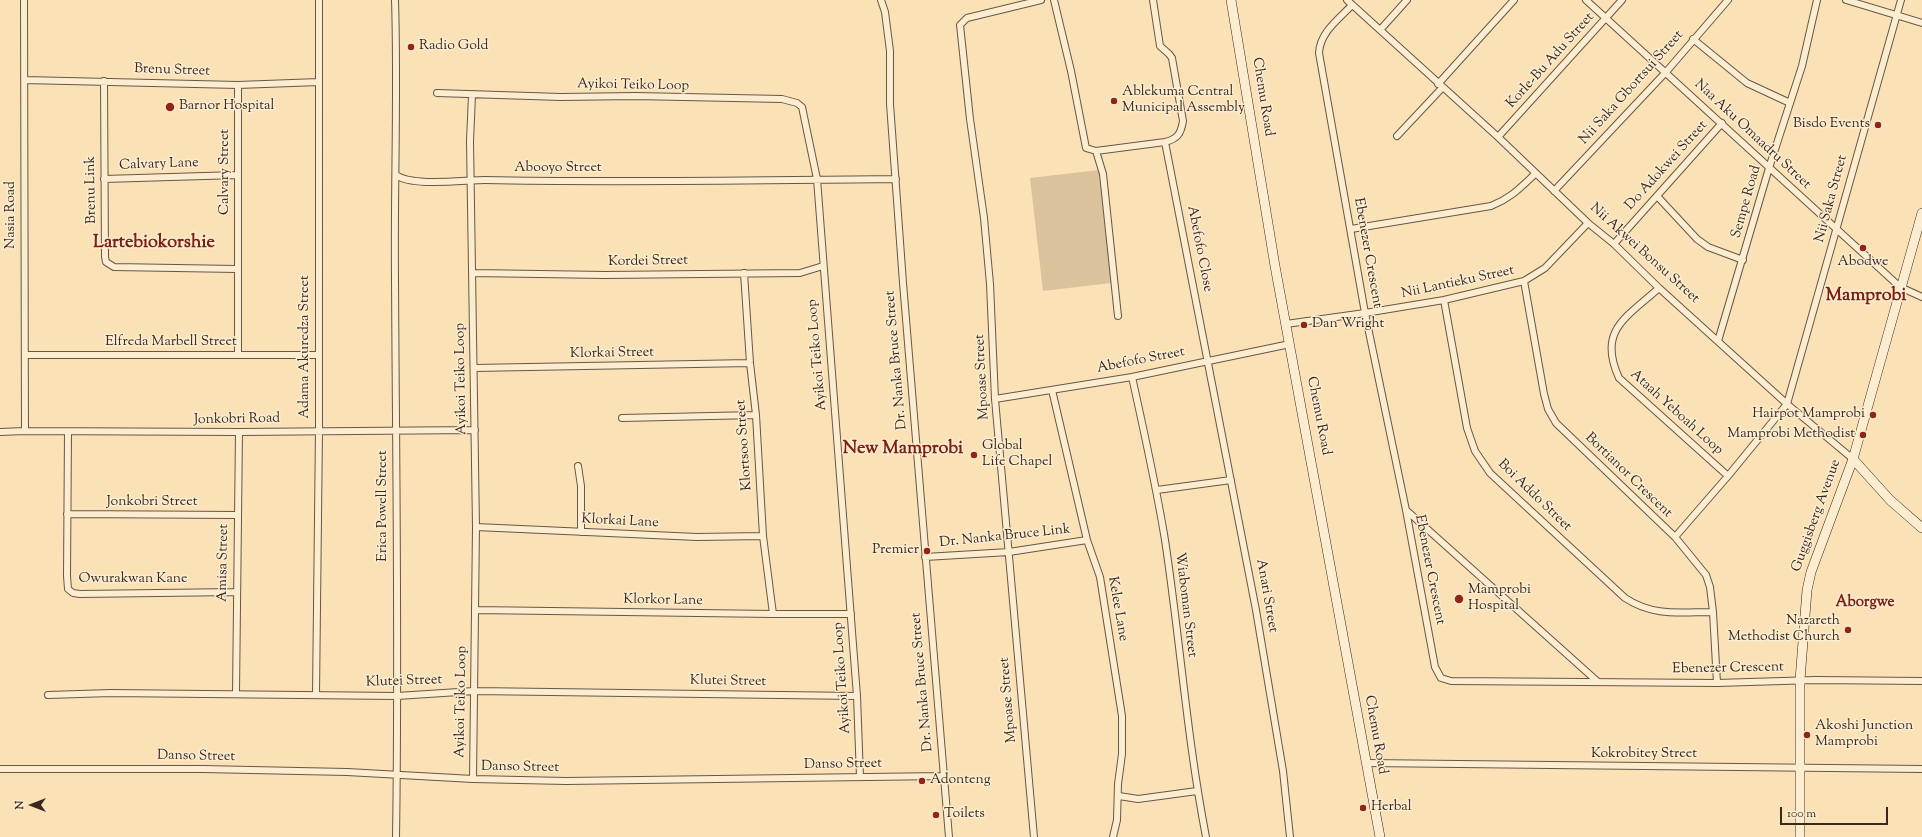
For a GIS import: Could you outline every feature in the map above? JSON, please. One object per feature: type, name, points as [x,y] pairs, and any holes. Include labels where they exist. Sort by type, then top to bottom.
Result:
[{"type":"street","name":"Nasia Road","points":[[24,0],[24,431]]},
{"type":"street","name":"Adama Akuredza Street","points":[[316,695],[319,430],[319,0]]},
{"type":"street","points":[[395,0],[396,175]]},
{"type":"street","name":"Dr. Nanka Bruce Street","points":[[881,0],[885,12],[890,51],[890,104],[925,558],[949,837]]},
{"type":"street","name":"Mpoase Street","points":[[1034,837],[995,399],[990,284],[985,226],[970,119],[960,25],[967,18],[1041,0]]},
{"type":"street","points":[[1054,0],[1071,71],[1086,148],[1096,151],[1165,142],[1176,138],[1182,129],[1183,121],[1172,58],[1160,46],[1153,0]]},
{"type":"street","name":"Chemu Road","points":[[1231,0],[1286,324],[1380,837]]},
{"type":"street","name":"Nii Akwei Bonsu Street","points":[[1347,0],[1440,86],[1498,137],[1588,223],[1614,244],[1659,288],[1787,404],[1853,459],[1859,468],[1920,524]]},
{"type":"street","points":[[1380,30],[1407,0]]},
{"type":"street","points":[[1397,136],[1514,0]]},
{"type":"street","name":"Naa Aku Omaadru Street","points":[[1586,0],[1900,287],[1922,297]]},
{"type":"street","name":"Korle-Bu Adu Street","points":[[1498,137],[1622,0]]},
{"type":"street","name":"Nii Saka Gbortsui Street","points":[[1554,191],[1666,72],[1728,0]]},
{"type":"street","name":"Sempe Road","points":[[1718,341],[1769,168],[1802,66],[1817,0]]},
{"type":"street","points":[[1846,0],[1922,23]]},
{"type":"street","name":"Nii Saka Street","points":[[1787,404],[1901,0]]},
{"type":"street","name":"Ebenezer Crescent","points":[[1352,5],[1323,35],[1319,43],[1319,53],[1365,313],[1406,510],[1435,666],[1441,678],[1451,681],[1717,683],[1800,680],[1922,681]]},
{"type":"street","points":[[1694,39],[1747,83],[1790,103]]},
{"type":"street","name":"Brenu Street","points":[[24,80],[238,85],[319,82]]},
{"type":"street","name":"Brenu Link","points":[[104,81],[105,257],[109,266],[121,268],[237,269]]},
{"type":"street","name":"Calvary Street","points":[[238,85],[238,355]]},
{"type":"street","points":[[437,93],[472,95]]},
{"type":"street","name":"Ayikoi Teiko Loop","points":[[473,779],[476,527],[471,180],[472,95],[782,99],[802,107],[805,116],[816,179],[851,614],[857,696],[860,777]]},
{"type":"street","name":"Do Adokwei Street","points":[[1614,244],[1722,123]]},
{"type":"street","name":"Abefofo Close","points":[[1165,142],[1209,360]]},
{"type":"street","points":[[1096,151],[1103,174],[1118,316]]},
{"type":"street","points":[[1351,229],[1491,206],[1506,200],[1535,174]]},
{"type":"street","name":"Calvary Lane","points":[[104,179],[238,175]]},
{"type":"street","name":"Abooyo Street","points":[[396,175],[402,180],[413,181],[471,180],[563,182],[896,179]]},
{"type":"street","name":"Erica Powell Street","points":[[396,175],[394,219],[397,696],[396,837]]},
{"type":"street","points":[[1656,196],[1697,239],[1708,247],[1743,260]]},
{"type":"street","name":"Guggisberg Avenue","points":[[1800,837],[1800,680],[1807,590],[1811,572],[1853,459],[1922,213]]},
{"type":"street","name":"Nii Lantieku Street","points":[[1286,324],[1444,300],[1524,282],[1545,268],[1588,223]]},
{"type":"street","name":"Kordei Street","points":[[473,273],[620,275],[800,273],[823,266]]},
{"type":"street","name":"Klortsoo Street","points":[[744,273],[750,363],[756,415],[763,536],[773,614]]},
{"type":"street","name":"Bortianor Crescent","points":[[1524,282],[1544,394],[1548,409],[1556,423],[1675,537],[1706,575],[1710,587],[1713,612],[1717,683]]},
{"type":"street","name":"Ataah Yeboah Loop","points":[[1659,288],[1617,327],[1612,338],[1610,351],[1613,365],[1619,378],[1728,476]]},
{"type":"street","name":"Boi Addo Street","points":[[1444,300],[1467,428],[1475,451],[1490,473],[1625,598],[1638,607],[1655,612],[1713,612]]},
{"type":"street","name":"Abefofo Street","points":[[995,399],[1132,377],[1290,344]]},
{"type":"street","name":"Elfreda Marbell Street","points":[[25,355],[318,355]]},
{"type":"street","name":"Anari Street","points":[[1209,360],[1256,610],[1277,732],[1285,780],[1290,837]]},
{"type":"street","name":"Klorkai Street","points":[[474,368],[750,363]]},
{"type":"street","name":"Wiaboman Street","points":[[1132,377],[1157,490],[1197,791],[1206,837]]},
{"type":"street","name":"Kelee Lane","points":[[1052,390],[1088,540],[1100,577],[1122,716],[1122,754],[1118,784],[1119,796],[1117,820],[1113,837]]},
{"type":"street","points":[[1675,537],[1728,476],[1787,404]]},
{"type":"street","points":[[622,418],[756,415]]},
{"type":"street","name":"Jonkobri Road","points":[[0,432],[475,430]]},
{"type":"street","name":"Owurakwan Kane","points":[[68,432],[68,589],[73,593],[236,592]]},
{"type":"street","name":"Amisa Street","points":[[236,693],[239,432]]},
{"type":"street","points":[[578,466],[581,486],[581,532]]},
{"type":"street","points":[[1157,490],[1231,480]]},
{"type":"street","points":[[1406,510],[1598,682]]},
{"type":"street","name":"Jonkobri Street","points":[[67,514],[237,515]]},
{"type":"street","name":"Klorkai Lane","points":[[476,527],[698,537],[763,536]]},
{"type":"street","name":"Dr. Nanka Bruce Link","points":[[925,558],[1009,552],[1088,540]]},
{"type":"street","name":"Klorkor Lane","points":[[475,610],[851,614]]},
{"type":"street","name":"Klutei Street","points":[[48,695],[111,693],[236,693],[397,696],[474,691],[857,696]]},
{"type":"street","name":"Kokrobitey Street","points":[[1366,763],[1922,769]]},
{"type":"street","name":"Danso Street","points":[[0,769],[211,770],[397,775],[473,779],[614,781],[943,776]]},
{"type":"street","points":[[1119,796],[1138,798],[1197,791]]},
{"type":"shaded area","points":[[1099,170],[1111,283],[1043,291],[1030,178]]},
{"type":"place","name":"Radio Gold","points":[[411,47]]},
{"type":"place","name":"Ablekuma Central Municipal Assembly","points":[[1114,101]]},
{"type":"place","name":"Barnor Hospital","points":[[170,107]]},
{"type":"place","name":"Bisdo Events","points":[[1878,125]]},
{"type":"place","name":"Abodwe","points":[[1863,248]]},
{"type":"place","name":"Dan Wright","points":[[1304,325]]},
{"type":"place","name":"Hairpot Mamprobi","points":[[1873,415]]},
{"type":"place","name":"Mamprobi Methodist","points":[[1863,435]]},
{"type":"place","name":"Global Life Chapel","points":[[974,455]]},
{"type":"place","name":"Premier","points":[[927,551]]},
{"type":"place","name":"Mamprobi Hospital","points":[[1459,599]]},
{"type":"place","name":"Nazareth Methodist Church","points":[[1848,630]]},
{"type":"place","name":"Akoshi Junction Mamprobi","points":[[1807,735]]},
{"type":"place","name":"Adonteng","points":[[922,781]]},
{"type":"place","name":"Herbal","points":[[1363,808]]},
{"type":"place","name":"Toilets","points":[[936,815]]},
{"type":"district","name":"Lartebiokorshie","points":[[154,244]]},
{"type":"district","name":"Mamprobi","points":[[1866,297]]},
{"type":"district","name":"New Mamprobi","points":[[903,450]]},
{"type":"district","name":"Aborgwe","points":[[1865,603]]}]
